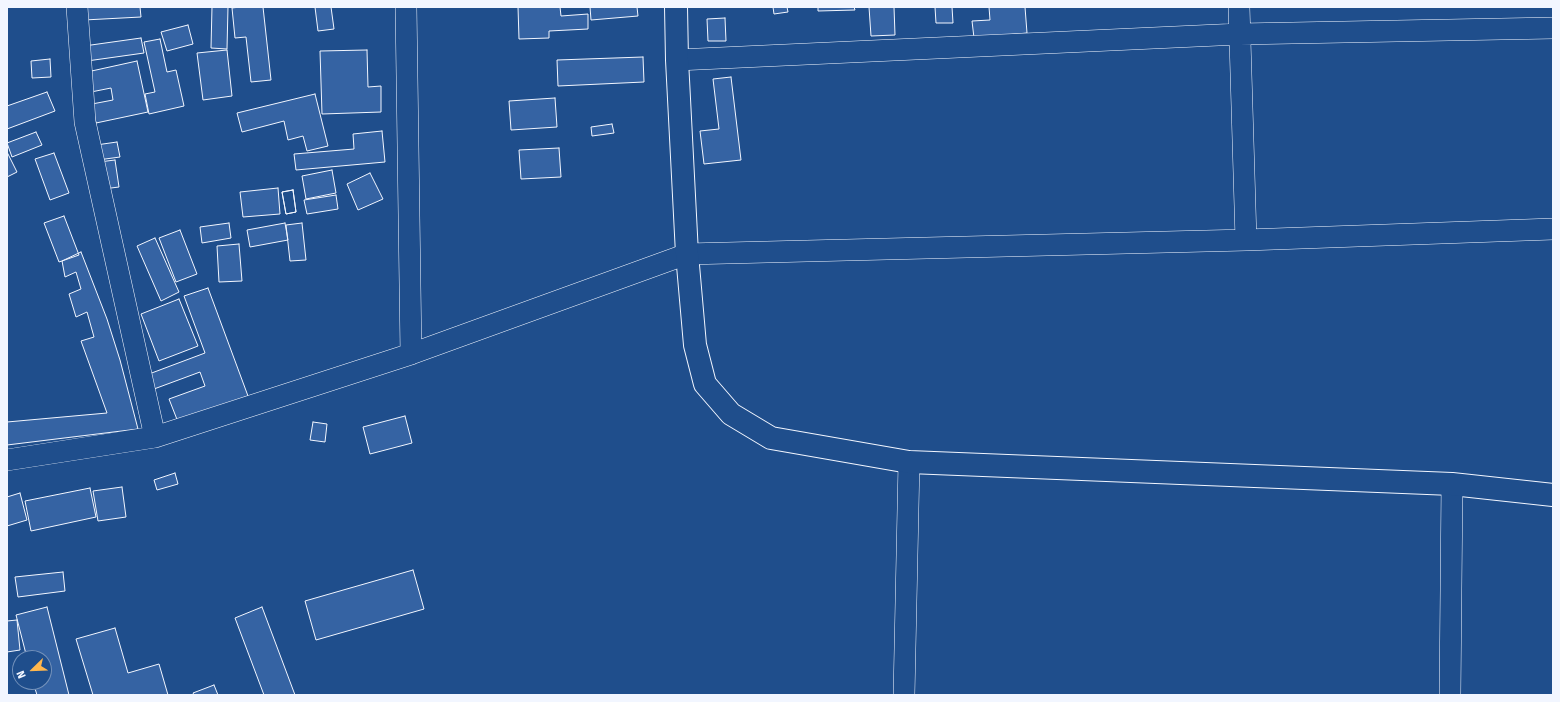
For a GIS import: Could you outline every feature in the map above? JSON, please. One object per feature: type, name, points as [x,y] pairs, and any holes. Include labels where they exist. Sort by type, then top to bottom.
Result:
[{"type":"street","points":[[77,7],[85,122],[155,437]]},
{"type":"street","points":[[406,7],[411,354]]},
{"type":"street","points":[[676,7],[677,60],[687,254],[695,345],[705,384],[731,414],[771,438],[909,462],[1452,484],[1553,495]]},
{"type":"street","points":[[1239,7],[1246,240]]},
{"type":"street","points":[[677,60],[1240,34],[1553,28]]},
{"type":"street","points":[[7,460],[155,437],[411,354],[687,254],[1246,240],[1553,229]]},
{"type":"street","points":[[904,695],[909,462]]},
{"type":"street","points":[[1450,695],[1452,484]]},
{"type":"building","points":[[84,7],[140,7],[141,17],[84,20]]},
{"type":"building","points":[[212,7],[228,7],[227,49],[211,48]]},
{"type":"building","points":[[263,7],[271,80],[251,82],[246,37],[235,38],[232,8]]},
{"type":"building","points":[[315,7],[331,7],[334,29],[318,31]]},
{"type":"building","points":[[518,7],[560,7],[561,16],[588,14],[588,29],[549,31],[549,38],[519,39]]},
{"type":"building","points":[[590,7],[637,7],[638,16],[591,20]]},
{"type":"building","points":[[773,7],[787,7],[788,12],[774,14]]},
{"type":"building","points":[[818,7],[854,7],[855,10],[818,11]]},
{"type":"building","points":[[869,7],[894,7],[895,35],[871,36]]},
{"type":"building","points":[[935,7],[952,7],[953,23],[936,23]]},
{"type":"building","points":[[989,7],[1025,7],[1027,33],[974,38],[972,21],[990,20]]},
{"type":"building","points":[[725,18],[726,41],[708,41],[707,19]]},
{"type":"building","points":[[188,25],[193,44],[167,51],[161,32]]},
{"type":"building","points":[[141,38],[144,53],[87,61],[84,46]]},
{"type":"building","points":[[160,39],[167,72],[176,70],[184,106],[149,114],[145,94],[155,92],[144,42]]},
{"type":"building","points":[[227,50],[232,96],[203,100],[197,53]]},
{"type":"building","points":[[367,50],[368,87],[381,86],[381,112],[322,114],[320,51]]},
{"type":"building","points":[[643,57],[644,82],[558,86],[557,60]]},
{"type":"building","points":[[50,59],[51,77],[32,78],[31,61]]},
{"type":"building","points":[[137,61],[148,112],[96,123],[92,104],[113,100],[111,88],[91,92],[87,72]]},
{"type":"building","points":[[731,77],[741,160],[704,164],[700,131],[719,129],[713,79]]},
{"type":"building","points":[[47,92],[55,111],[7,129],[7,106]]},
{"type":"building","points":[[315,94],[328,146],[307,151],[303,136],[288,140],[284,121],[242,132],[237,113]]},
{"type":"building","points":[[555,98],[557,127],[511,130],[509,101]]},
{"type":"building","points":[[612,124],[614,133],[592,136],[591,127]]},
{"type":"building","points":[[382,131],[385,162],[296,170],[294,154],[354,149],[353,134]]},
{"type":"building","points":[[36,132],[42,145],[12,157],[7,143]]},
{"type":"building","points":[[117,142],[120,157],[98,160],[96,145]]},
{"type":"building","points":[[559,148],[561,177],[521,179],[519,150]]},
{"type":"building","points":[[7,152],[17,172],[7,177]]},
{"type":"building","points":[[54,153],[69,193],[50,200],[35,159]]},
{"type":"building","points":[[115,160],[119,187],[103,189],[99,162]]},
{"type":"building","points":[[332,170],[336,193],[306,199],[302,176]]},
{"type":"building","points":[[370,173],[383,199],[358,210],[347,184]]},
{"type":"building","points":[[278,188],[280,214],[243,217],[240,192]]},
{"type":"building","points":[[293,190],[296,212],[286,214],[282,192]]},
{"type":"building","points":[[293,190],[296,212],[286,214],[282,192]]},
{"type":"building","points":[[336,195],[338,209],[307,214],[304,200]]},
{"type":"building","points":[[64,216],[79,255],[59,262],[44,223]]},
{"type":"building","points":[[229,223],[231,238],[202,243],[200,227]]},
{"type":"building","points":[[285,223],[288,240],[250,247],[247,230]]},
{"type":"building","points":[[302,223],[306,260],[290,261],[286,225]]},
{"type":"building","points":[[180,230],[197,274],[176,282],[159,238]]},
{"type":"building","points":[[155,238],[179,292],[161,301],[137,246]]},
{"type":"building","points":[[239,244],[242,281],[219,282],[217,246]]},
{"type":"building","points":[[81,252],[107,319],[120,360],[138,429],[7,445],[7,422],[107,413],[81,341],[94,337],[87,312],[76,317],[69,294],[81,289],[76,272],[65,277],[62,261]]},
{"type":"building","points":[[208,288],[248,396],[178,422],[169,399],[205,386],[200,372],[154,389],[149,374],[205,353],[184,296]]},
{"type":"building","points":[[179,299],[198,346],[159,361],[141,314]]},
{"type":"building","points":[[405,416],[412,443],[370,454],[363,427]]},
{"type":"building","points":[[313,422],[327,424],[325,442],[310,440]]},
{"type":"building","points":[[175,473],[178,484],[157,490],[154,480]]},
{"type":"building","points":[[122,487],[126,517],[98,521],[93,491]]},
{"type":"building","points":[[90,488],[96,517],[31,531],[25,501]]},
{"type":"building","points":[[20,493],[27,520],[7,526],[7,497]]},
{"type":"building","points":[[413,570],[424,609],[316,640],[305,601]]},
{"type":"building","points":[[63,572],[65,591],[18,597],[15,577]]},
{"type":"building","points":[[47,607],[69,695],[37,695],[35,690],[52,690],[52,650],[25,650],[16,615]]},
{"type":"building","points":[[262,607],[295,695],[264,695],[235,618]]},
{"type":"building","points":[[17,620],[20,650],[12,650],[7,652],[7,621]]},
{"type":"building","points":[[115,628],[128,673],[159,664],[168,695],[93,695],[76,639]]},
{"type":"building","points":[[214,685],[218,695],[194,695],[193,693]]}]
